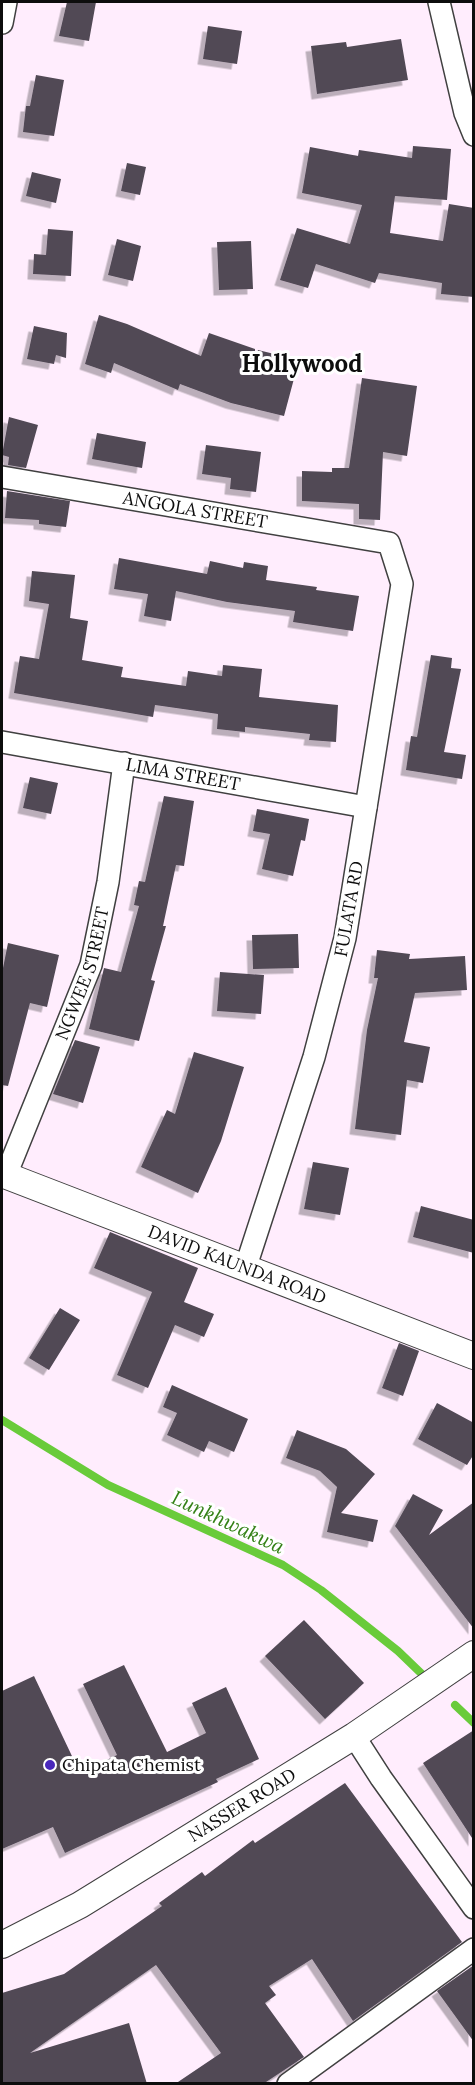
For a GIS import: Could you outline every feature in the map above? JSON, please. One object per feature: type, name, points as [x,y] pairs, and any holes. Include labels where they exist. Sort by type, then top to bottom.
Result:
[{"type":"street","points":[[2,23],[6,2]]},
{"type":"street","points":[[440,2],[474,135]]},
{"type":"street","name":"ANGOLA STREET","points":[[2,477],[389,543]]},
{"type":"street","name":"FULATA RD","points":[[246,1266],[314,1057],[345,938],[402,584],[389,543]]},
{"type":"street","name":"LIMA STREET","points":[[2,742],[366,807]]},
{"type":"street","name":"NGWEE STREET","points":[[4,1174],[91,965],[108,882],[124,763]]},
{"type":"street","name":"DAVID KAUNDA ROAD","points":[[4,1174],[474,1356]]},
{"type":"street","name":"NASSER ROAD","points":[[2,1945],[80,1905],[354,1736],[474,1654]]},
{"type":"street","points":[[354,1736],[381,1778],[474,1908]]},
{"type":"street","points":[[288,2084],[474,1949]]},
{"type":"building","points":[[67,2],[96,2],[89,41],[59,36]]},
{"type":"building","points":[[208,26],[242,31],[237,64],[203,59]]},
{"type":"building","points":[[401,39],[408,80],[317,94],[311,46],[346,42],[347,47]]},
{"type":"building","points":[[36,75],[64,80],[54,136],[23,132],[26,106],[30,106]]},
{"type":"building","points":[[413,146],[451,149],[447,200],[395,196],[390,233],[443,241],[449,204],[474,208],[474,297],[441,294],[442,283],[379,273],[375,283],[316,264],[308,288],[280,280],[297,228],[350,244],[362,205],[302,193],[310,147],[358,156],[359,150],[412,158]]},
{"type":"building","points":[[127,163],[146,167],[140,195],[121,191]]},
{"type":"building","points":[[32,172],[61,179],[56,203],[26,196]]},
{"type":"building","points":[[48,229],[73,231],[71,276],[33,274],[34,254],[46,255]]},
{"type":"building","points":[[117,239],[141,246],[133,281],[108,275]]},
{"type":"building","points":[[251,241],[253,289],[219,290],[217,242]]},
{"type":"building","points":[[99,315],[127,324],[201,356],[209,333],[255,349],[255,360],[258,350],[299,360],[284,416],[231,403],[180,384],[178,390],[114,363],[111,373],[85,364]]},
{"type":"building","points":[[34,326],[67,333],[66,358],[56,355],[54,364],[27,359]]},
{"type":"building","points":[[362,378],[417,386],[407,456],[383,452],[380,520],[359,519],[359,504],[302,501],[302,471],[332,472],[332,468],[349,468]]},
{"type":"building","points":[[9,417],[38,425],[26,468],[8,465],[9,457],[2,455]]},
{"type":"building","points":[[97,433],[146,442],[142,468],[92,459]]},
{"type":"building","points":[[206,445],[261,452],[256,492],[230,489],[231,478],[202,474]]},
{"type":"building","points":[[7,491],[70,501],[66,527],[39,524],[39,520],[5,518]]},
{"type":"building","points":[[119,558],[207,574],[210,561],[243,568],[244,562],[268,566],[266,580],[359,596],[353,631],[293,622],[295,611],[227,602],[176,591],[171,621],[144,616],[148,594],[114,589]]},
{"type":"building","points":[[32,571],[75,575],[70,618],[88,621],[82,660],[123,667],[121,677],[186,686],[188,671],[222,676],[223,665],[262,669],[259,697],[338,705],[336,742],[309,740],[310,734],[245,727],[245,732],[217,729],[218,714],[155,705],[153,717],[14,693],[20,656],[39,659],[49,604],[29,601]]},
{"type":"building","points":[[431,655],[452,658],[451,668],[461,669],[444,752],[466,755],[462,779],[406,770],[411,736],[417,737]]},
{"type":"building","points":[[30,777],[58,783],[51,814],[23,808]]},
{"type":"building","points":[[164,796],[194,801],[184,866],[176,865],[163,926],[166,926],[151,980],[155,981],[139,1041],[89,1029],[104,968],[121,972],[139,906],[134,905],[139,881],[145,882]]},
{"type":"building","points":[[257,809],[309,819],[305,841],[301,840],[293,876],[262,869],[270,834],[253,831]]},
{"type":"building","points":[[298,934],[299,968],[253,969],[252,935]]},
{"type":"building","points":[[8,943],[59,955],[47,1007],[30,1003],[8,1086],[2,1085],[2,973]]},
{"type":"building","points":[[377,950],[410,954],[409,959],[465,956],[467,990],[415,993],[404,1042],[430,1047],[423,1083],[407,1080],[401,1135],[355,1129],[367,1030],[378,978],[374,978]]},
{"type":"building","points":[[220,972],[264,975],[261,1014],[217,1011]]},
{"type":"building","points":[[75,1040],[100,1047],[83,1103],[53,1094]]},
{"type":"building","points":[[194,1052],[244,1067],[221,1141],[198,1193],[141,1167],[167,1110],[175,1114]]},
{"type":"building","points":[[313,1162],[349,1168],[340,1215],[304,1209]]},
{"type":"building","points":[[421,1206],[474,1220],[474,1253],[413,1237]]},
{"type":"building","points":[[110,1232],[198,1268],[184,1302],[214,1314],[204,1337],[175,1325],[148,1388],[117,1375],[152,1292],[94,1268]]},
{"type":"building","points":[[60,1308],[80,1320],[49,1370],[29,1358]]},
{"type":"building","points":[[399,1343],[419,1351],[403,1396],[382,1388]]},
{"type":"building","points":[[172,1385],[248,1419],[234,1452],[209,1441],[204,1452],[167,1435],[177,1413],[163,1407]]},
{"type":"building","points":[[437,1403],[474,1423],[474,1454],[467,1465],[418,1439]]},
{"type":"building","points":[[297,1430],[346,1449],[375,1474],[341,1513],[378,1520],[373,1542],[327,1532],[337,1487],[320,1471],[286,1458]]},
{"type":"building","points":[[413,1494],[443,1510],[429,1535],[474,1502],[474,1629],[395,1526]]},
{"type":"building","points":[[304,1620],[364,1683],[325,1719],[265,1656]]},
{"type":"building","points":[[124,1665],[167,1752],[206,1733],[192,1703],[226,1687],[259,1759],[216,1779],[218,1782],[65,1853],[53,1827],[2,1849],[2,1691],[34,1676],[80,1773],[117,1755],[83,1684]]},
{"type":"building","points":[[474,1730],[474,1841],[423,1763]]},
{"type":"building","points":[[345,1783],[462,1942],[353,2021],[312,1959],[269,1986],[276,1995],[265,2003],[304,2057],[263,2084],[175,2084],[221,2053],[156,1965],[30,2053],[129,2023],[147,2084],[2,2084],[2,1993],[64,1974],[162,1906],[159,1903],[202,1872],[205,1876],[253,1840],[255,1843]]},
{"type":"building","points":[[474,1965],[474,2042],[437,1991]]},
{"type":"waterway","name":"Lunkhwakwa","points":[[2,1420],[108,1485],[283,1565],[321,1590],[398,1651],[426,1678]]},
{"type":"waterway","name":"Lunkhwakwa","points":[[455,1705],[474,1723]]},
{"type":"place","name":"Chipata Chemist","points":[[50,1765]]},
{"type":"district","name":"Hollywood","points":[[302,364]]}]
